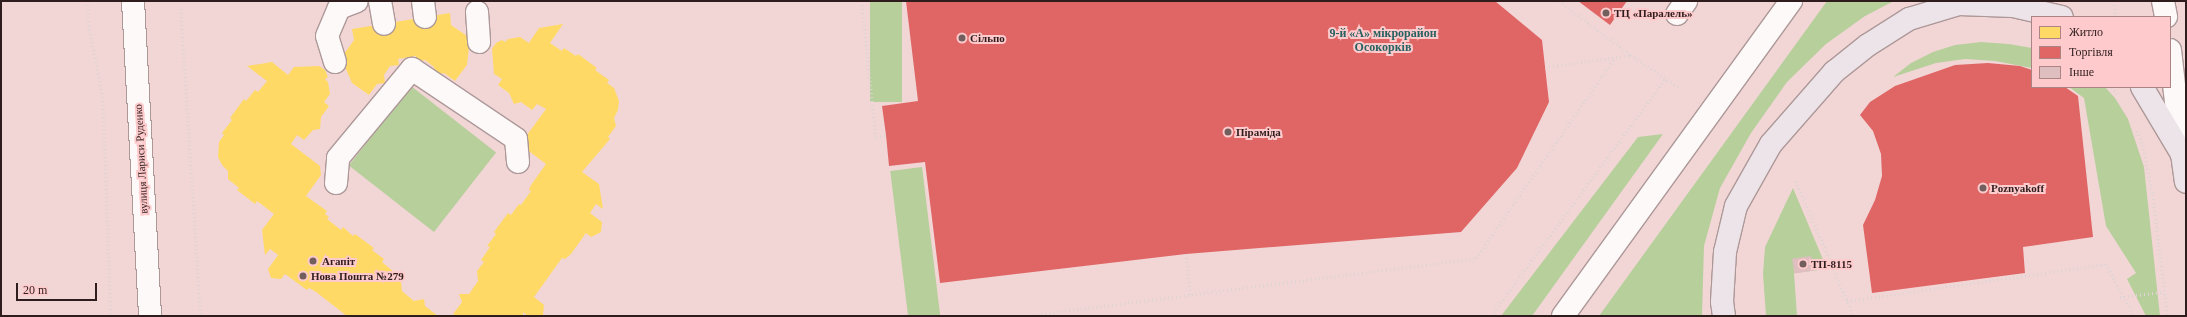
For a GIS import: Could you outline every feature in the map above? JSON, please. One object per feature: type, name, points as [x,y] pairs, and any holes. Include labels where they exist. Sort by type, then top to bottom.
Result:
[{"type":"main road","points":[[1724,316],[1722,302],[1724,252],[1736,206],[1771,144],[1834,72],[1868,45],[1909,19],[1959,4],[2013,6],[2058,16]]},
{"type":"main road","points":[[2143,88],[2182,154],[2186,182]]},
{"type":"street","name":"вулиця Лариси Руденко","points":[[133,1],[150,316]]},
{"type":"street","points":[[335,62],[327,36],[339,8],[357,1]]},
{"type":"street","points":[[380,1],[384,24]]},
{"type":"street","points":[[1563,316],[1791,1]]},
{"type":"street","points":[[2163,1],[2166,16]]},
{"type":"street","points":[[477,12],[479,42]]},
{"type":"street","points":[[2171,59],[2182,154]]},
{"type":"street","points":[[336,182],[338,158],[412,69],[516,139],[518,162]]},
{"type":"path","points":[[88,1],[89,26],[103,97],[111,316]]},
{"type":"path","points":[[862,1],[876,136],[886,135]]},
{"type":"path","points":[[1559,1],[1631,55],[1678,87]]},
{"type":"path","points":[[2114,1],[2116,16]]},
{"type":"path","points":[[181,9],[201,316]]},
{"type":"path","points":[[1545,67],[1614,59],[1631,55]]},
{"type":"path","points":[[1025,316],[1476,258],[1614,59]]},
{"type":"path","points":[[1491,316],[1666,79]]},
{"type":"path","points":[[2113,88],[2120,99]]},
{"type":"path","points":[[2134,124],[2143,145],[2153,195],[2168,316]]},
{"type":"path","points":[[1796,181],[1854,316]]},
{"type":"path","points":[[1186,254],[1191,295]]},
{"type":"path","points":[[1847,301],[2106,264],[2134,316]]},
{"type":"path","points":[[2120,297],[2163,292]]},
{"type":"green space","points":[[870,1],[902,1],[902,102],[870,102]]},
{"type":"green space","points":[[1827,1],[1894,1],[1865,16],[1826,44],[1787,82],[1751,133],[1720,188],[1704,246],[1702,316],[1599,316]]},
{"type":"green space","points":[[1981,42],[2009,44],[2031,48],[2031,68],[1995,61],[1965,59],[1936,63],[1893,77],[1911,63],[1933,52],[1955,45]]},
{"type":"green space","points":[[411,86],[496,152],[434,232],[349,166]]},
{"type":"green space","points":[[2070,88],[2106,88],[2115,98],[2128,119],[2144,167],[2160,316],[2146,316],[2127,279],[2136,273],[2106,226],[2084,98]]},
{"type":"green space","points":[[1663,134],[1532,316],[1501,316],[1638,137]]},
{"type":"green space","points":[[922,167],[940,315],[908,316],[890,171]]},
{"type":"green space","points":[[1793,188],[1827,269],[1794,273],[1797,316],[1766,316],[1763,274],[1765,247]]},
{"type":"building: Житло","points":[[450,13],[451,25],[470,38],[467,65],[455,81],[444,73],[436,75],[434,67],[425,60],[416,62],[416,56],[398,59],[399,65],[390,66],[384,75],[385,83],[377,84],[369,95],[352,83],[341,58],[354,40],[352,29]]},
{"type":"building: Житло","points":[[563,24],[550,43],[562,51],[564,48],[576,56],[578,54],[597,68],[595,70],[609,80],[607,83],[614,88],[619,101],[618,110],[614,118],[616,126],[608,137],[610,139],[582,172],[599,184],[603,209],[596,204],[590,213],[602,222],[601,232],[591,237],[586,233],[571,254],[565,259],[562,258],[534,297],[544,305],[543,315],[528,316],[523,312],[523,316],[457,316],[453,314],[462,302],[459,294],[469,294],[478,281],[477,271],[484,262],[481,260],[490,247],[487,246],[496,234],[494,232],[508,213],[511,215],[519,204],[521,205],[531,191],[529,190],[531,185],[546,164],[526,149],[524,139],[546,109],[537,104],[532,110],[521,102],[514,104],[509,93],[498,85],[502,79],[494,74],[492,49],[496,43],[502,40],[505,42],[508,39],[520,37],[529,43],[539,28]]},
{"type":"building: Житло","points":[[272,62],[288,75],[294,67],[319,66],[325,70],[328,77],[325,79],[328,82],[330,94],[324,102],[329,106],[321,117],[320,129],[313,130],[304,140],[297,135],[291,144],[320,166],[321,175],[306,196],[327,211],[325,214],[329,217],[327,219],[341,230],[343,227],[353,236],[355,234],[374,248],[372,250],[384,259],[382,262],[394,272],[391,275],[401,282],[402,291],[414,301],[424,299],[425,306],[438,316],[347,316],[316,292],[309,288],[307,290],[285,274],[281,279],[271,278],[268,269],[278,255],[270,249],[265,255],[262,230],[274,214],[257,201],[255,204],[237,190],[239,188],[228,179],[228,171],[222,165],[218,157],[219,142],[224,135],[222,133],[232,120],[230,118],[244,99],[246,101],[255,90],[258,92],[267,81],[247,66]]},
{"type":"building: Торгівля","name":"Піраміда","points":[[906,1],[1495,1],[1542,40],[1549,102],[1517,168],[1461,232],[1186,254],[940,283],[925,162],[889,166],[882,106],[918,101]]},
{"type":"building: Торгівля","name":"ТЦ «Паралель»","points":[[1578,1],[1627,1],[1610,25]]},
{"type":"building: Торгівля","name":"Poznyakoff","points":[[1988,63],[2020,66],[2031,70],[2031,88],[2066,88],[2078,96],[2093,237],[2023,247],[2025,273],[1872,293],[1863,225],[1875,200],[1882,176],[1881,154],[1873,131],[1860,115],[1870,102],[1895,86],[1955,65]]},
{"type":"building: Інше","name":"ТП-8115","points":[[1811,256],[1813,271],[1794,273],[1792,259]]},
{"type":"place","name":"ТЦ «Паралель»","points":[[1606,13]]},
{"type":"place","name":"Сільпо","points":[[962,38]]},
{"type":"place","name":"Піраміда","points":[[1228,132]]},
{"type":"place","name":"Poznyakoff","points":[[1983,188]]},
{"type":"place","name":"Агапіт","points":[[313,261]]},
{"type":"place","name":"ТП-8115","points":[[1803,264]]},
{"type":"place","name":"Нова Пошта №279","points":[[303,276]]},
{"type":"district","name":"9-й «А» мікрорайон Осокорків","points":[[1383,41]]}]
